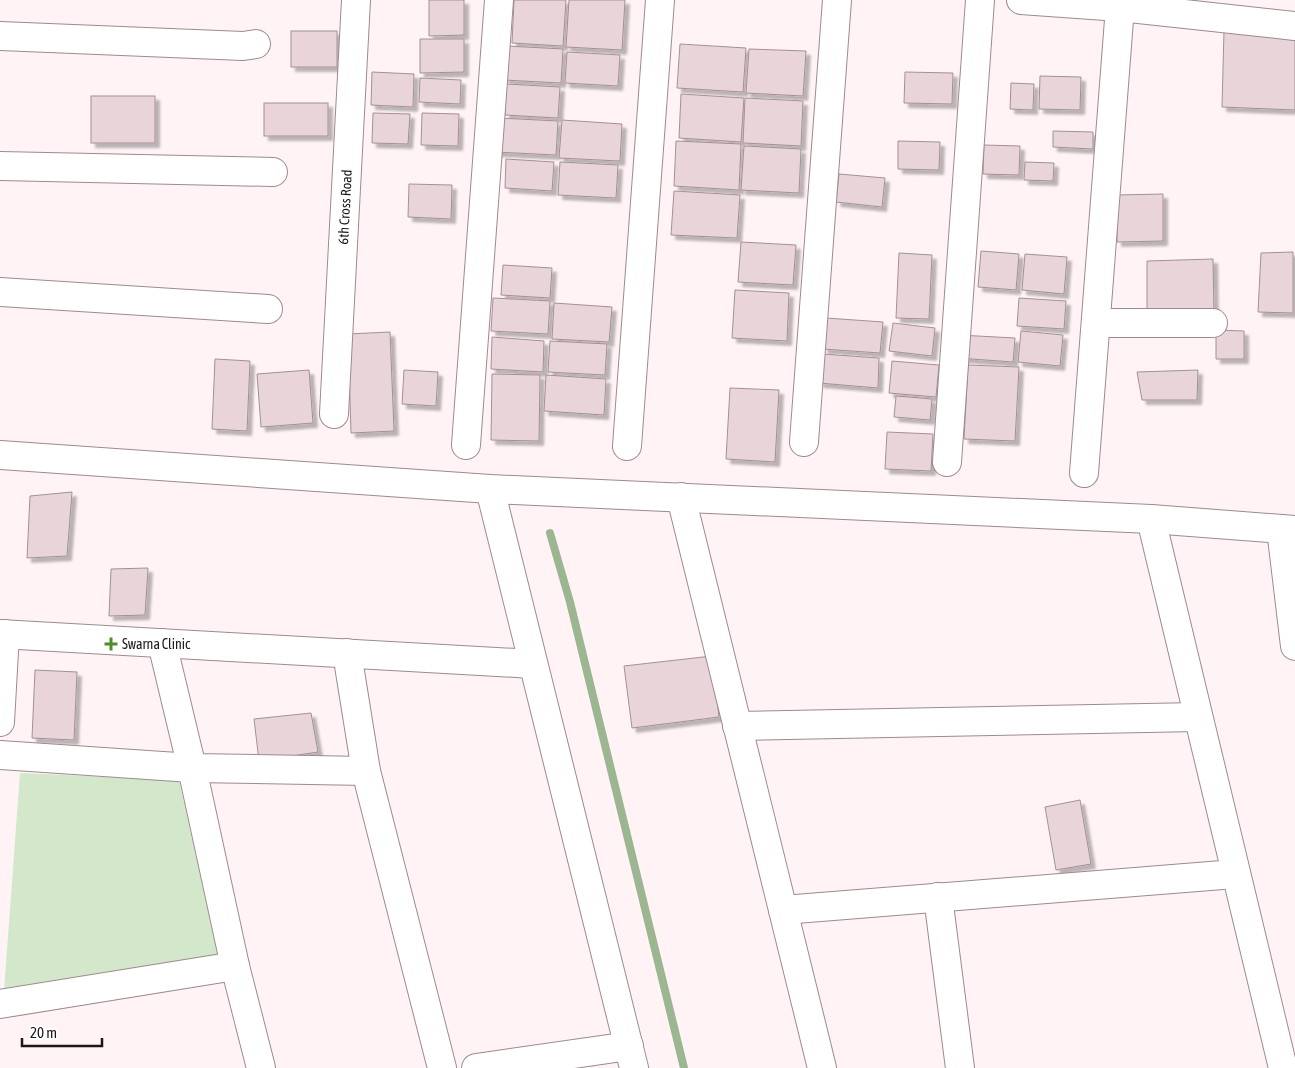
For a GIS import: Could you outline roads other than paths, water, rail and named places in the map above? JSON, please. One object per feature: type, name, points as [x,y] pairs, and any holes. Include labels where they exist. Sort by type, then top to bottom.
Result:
[{"type":"street","name":"6th Cross Road","points":[[334,414],[356,0]]},
{"type":"street","points":[[466,445],[499,0]]},
{"type":"street","points":[[627,446],[660,0]]},
{"type":"street","points":[[804,442],[836,0]]},
{"type":"street","points":[[947,462],[980,0]]},
{"type":"street","points":[[1021,0],[1120,7],[1295,26]]},
{"type":"street","points":[[1084,473],[1120,7]]},
{"type":"street","points":[[0,36],[243,46],[256,44]]},
{"type":"street","points":[[0,166],[273,172]]},
{"type":"street","points":[[0,292],[268,309]]},
{"type":"street","points":[[1096,323],[1213,323]]},
{"type":"street","points":[[0,454],[490,489],[1151,519],[1288,530],[1295,646]]},
{"type":"street","points":[[476,1068],[631,1057],[490,489]]},
{"type":"street","points":[[681,497],[822,1068]]},
{"type":"street","points":[[1151,519],[1283,1068]]},
{"type":"street","points":[[0,722],[3,634],[533,664]]},
{"type":"street","points":[[162,643],[192,768],[234,966],[261,1068]]},
{"type":"street","points":[[347,654],[366,770],[442,1068]]},
{"type":"street","points":[[738,726],[1198,717]]},
{"type":"street","points":[[0,755],[192,768],[366,770]]},
{"type":"street","points":[[783,910],[1236,874]]},
{"type":"street","points":[[938,897],[960,1068]]},
{"type":"street","points":[[0,1004],[234,966]]},
{"type":"waterway","points":[[550,533],[570,602],[684,1068]]},
{"type":"place","name":"Swarna Clinic","points":[[111,644]]}]
